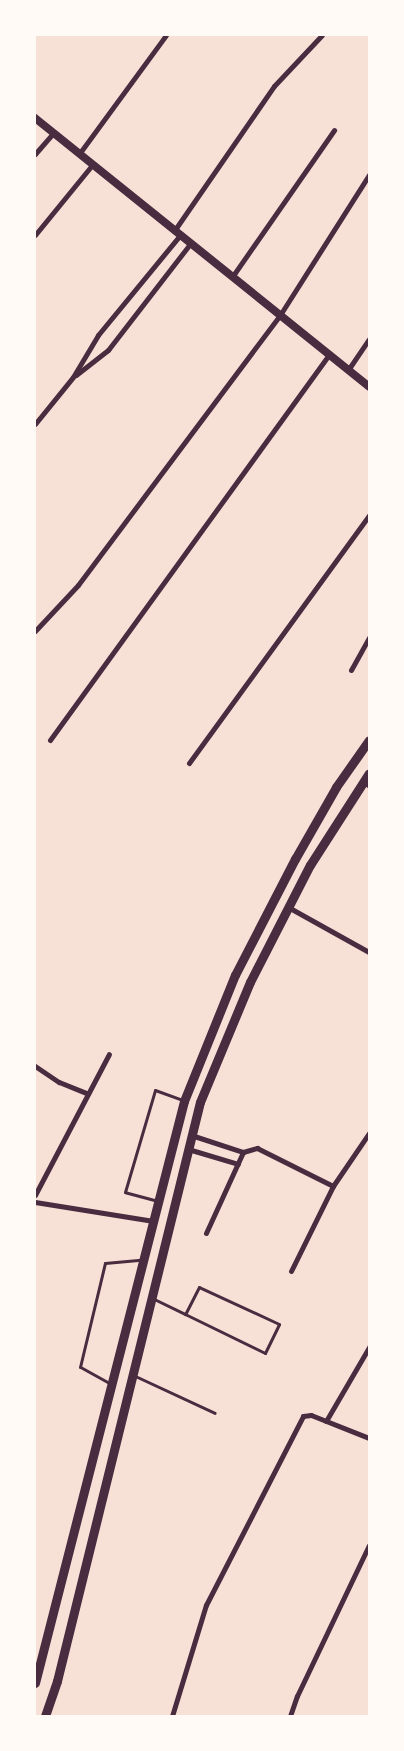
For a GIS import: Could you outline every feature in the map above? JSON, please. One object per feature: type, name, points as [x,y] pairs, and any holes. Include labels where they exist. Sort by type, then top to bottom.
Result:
[{"type":"main road","points":[[35,1683],[184,1101],[235,975],[295,859],[336,788],[369,740]]},
{"type":"main road","points":[[44,1716],[57,1682],[152,1298],[190,1135],[200,1102],[250,982],[288,906],[310,865],[366,784],[369,773]]},
{"type":"street","points":[[79,154],[166,35]]},
{"type":"street","points":[[35,424],[73,377],[98,335],[177,233],[274,86],[322,35]]},
{"type":"street","points":[[35,118],[369,388]]},
{"type":"street","points":[[232,277],[334,130]]},
{"type":"street","points":[[35,154],[52,133]]},
{"type":"street","points":[[35,235],[92,164]]},
{"type":"street","points":[[35,630],[78,585],[280,316],[369,175]]},
{"type":"street","points":[[73,377],[108,350],[190,244]]},
{"type":"street","points":[[348,370],[369,339]]},
{"type":"street","points":[[50,740],[329,355]]},
{"type":"street","points":[[188,762],[369,515]]},
{"type":"street","points":[[351,670],[369,638]]},
{"type":"street","points":[[288,906],[369,952]]},
{"type":"street","points":[[35,1195],[109,1054]]},
{"type":"street","points":[[35,1066],[59,1082],[88,1094]]},
{"type":"street","points":[[291,1271],[333,1186],[369,1133]]},
{"type":"street","points":[[190,1135],[243,1152],[257,1148],[333,1186]]},
{"type":"street","points":[[188,1149],[238,1164]]},
{"type":"street","points":[[206,1232],[243,1152]]},
{"type":"street","points":[[35,1202],[153,1221]]},
{"type":"street","points":[[326,1420],[369,1347]]},
{"type":"street","points":[[172,1716],[206,1605],[300,1421],[311,1415],[369,1438]]},
{"type":"street","points":[[290,1716],[297,1696],[369,1545]]},
{"type":"lane","points":[[158,1201],[125,1192],[155,1090],[184,1101]]},
{"type":"lane","points":[[112,1385],[80,1367],[105,1264],[143,1260]]},
{"type":"lane","points":[[152,1298],[265,1353],[279,1324],[199,1287],[185,1314]]},
{"type":"lane","points":[[133,1374],[215,1413]]}]
